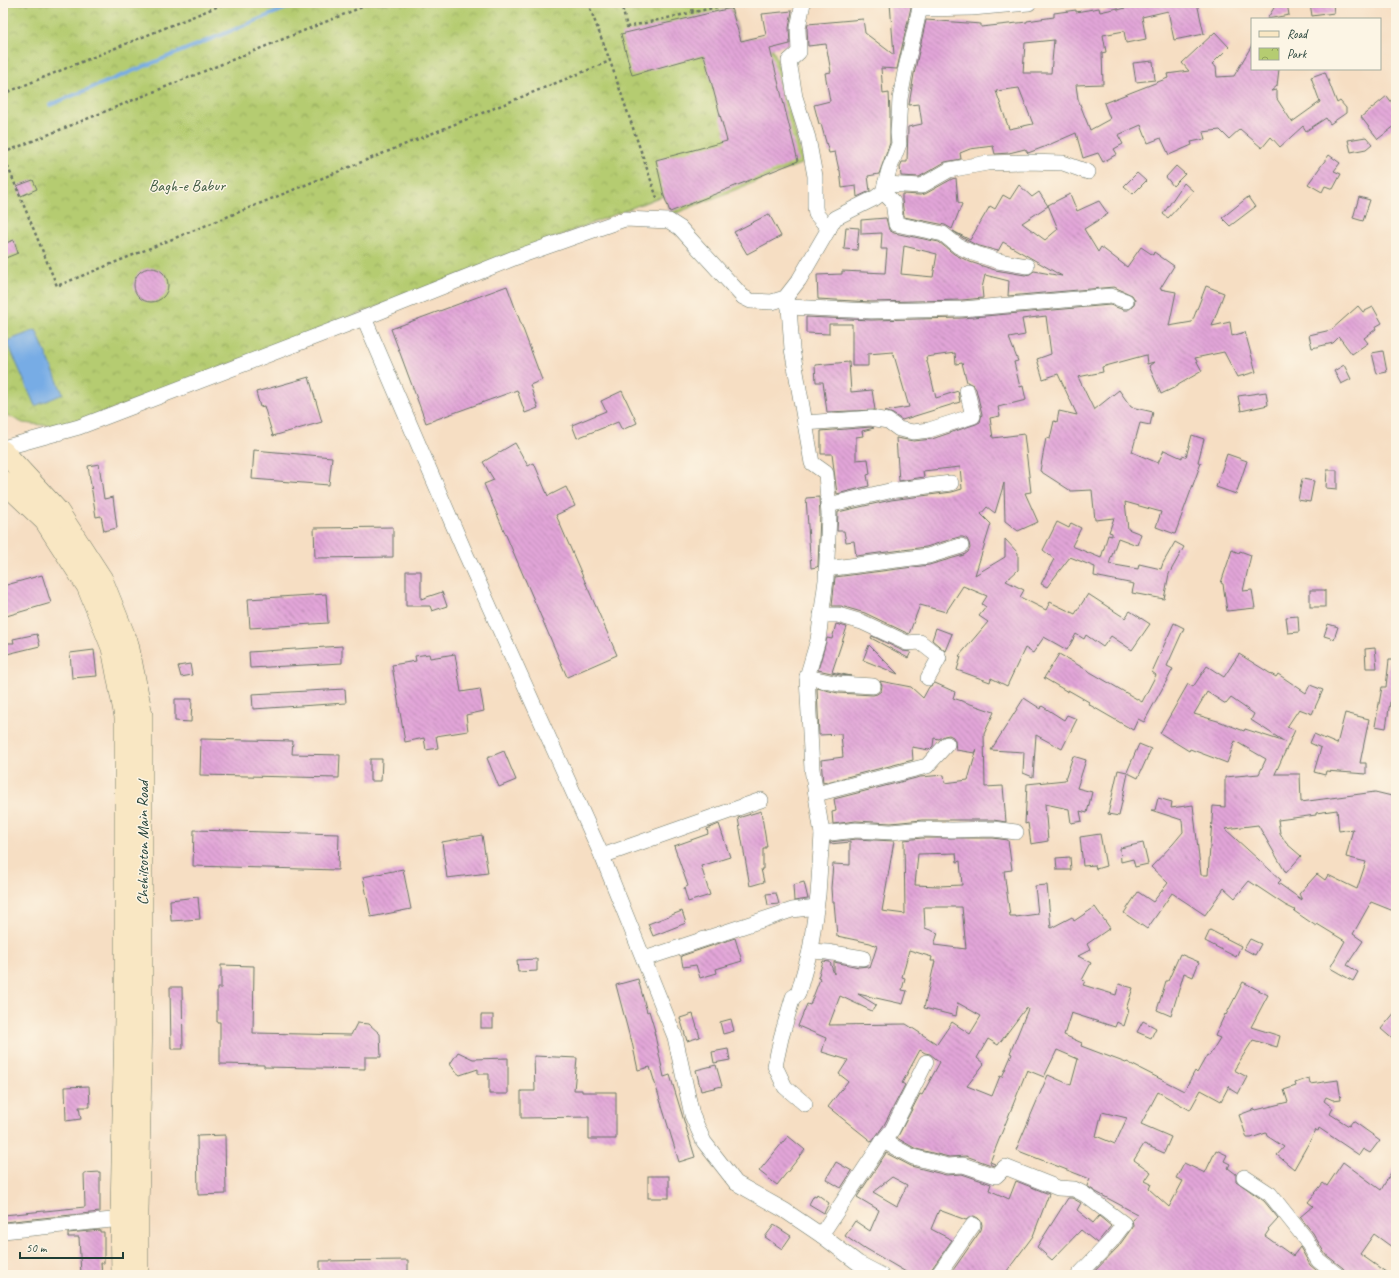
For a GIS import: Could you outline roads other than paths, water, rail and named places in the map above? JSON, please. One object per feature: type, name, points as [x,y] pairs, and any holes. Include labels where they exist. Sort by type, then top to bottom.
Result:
[{"type":"main road","name":"Chehilsoton Main Road","points":[[3,449],[58,511],[102,579],[128,644],[142,715],[142,1018],[138,1275]]},
{"type":"main road","name":"Chehilsoton Main Road","points":[[3,481],[45,521],[87,586],[112,648],[125,717],[125,1018],[122,1275]]},
{"type":"street","points":[[803,3],[798,28],[799,52],[789,61],[795,97],[810,146],[815,176],[816,214],[829,229]]},
{"type":"street","points":[[805,1104],[785,1087],[775,1066],[781,1038],[793,997],[798,994],[810,951],[816,907],[822,834],[812,769],[807,677],[818,640],[826,569],[828,504],[826,472],[812,463],[792,349],[787,302],[835,218],[875,198],[884,188],[899,144],[898,133],[900,99],[921,6],[972,8],[1029,3]]},
{"type":"street","points":[[884,188],[921,186],[949,170],[988,163],[1063,163],[1088,172]]},
{"type":"street","points":[[884,188],[893,202],[896,224],[943,234],[958,246],[973,253],[998,261],[1027,266]]},
{"type":"street","points":[[3,449],[80,427],[364,318],[514,258],[625,219],[669,221],[680,228],[743,297],[751,301],[787,302],[871,311],[947,310],[1111,296],[1126,301]]},
{"type":"street","points":[[364,318],[463,548],[602,856],[675,1037],[692,1115],[704,1142],[736,1183],[784,1210],[858,1262],[881,1275]]},
{"type":"street","points":[[805,423],[871,418],[888,421],[899,429],[913,432],[929,430],[973,416],[967,391]]},
{"type":"street","points":[[828,504],[889,491],[952,483]]},
{"type":"street","points":[[826,569],[928,556],[961,546]]},
{"type":"street","points":[[821,615],[838,616],[862,622],[907,643],[920,642],[939,658],[928,678]]},
{"type":"street","points":[[807,677],[839,684],[873,686]]},
{"type":"street","points":[[816,794],[927,766],[947,744]]},
{"type":"street","points":[[602,856],[761,800]]},
{"type":"street","points":[[822,834],[856,830],[891,832],[922,829],[993,829],[1016,832]]},
{"type":"street","points":[[644,959],[792,910],[816,907]]},
{"type":"street","points":[[810,951],[827,952],[863,958]]},
{"type":"street","points":[[821,1235],[883,1140],[892,1130],[926,1062]]},
{"type":"street","points":[[883,1140],[913,1157],[948,1166],[963,1165],[996,1176],[1005,1167],[1040,1182],[1058,1188],[1074,1189],[1084,1194],[1124,1224],[1111,1242],[1079,1275]]},
{"type":"street","points":[[1244,1177],[1270,1194],[1304,1238],[1318,1260],[1337,1275]]},
{"type":"street","points":[[3,1231],[122,1219]]},
{"type":"street","points":[[938,1275],[973,1226]]},
{"type":"water","points":[[36,330],[63,394],[35,406],[7,341]]},
{"type":"waterway","points":[[50,105],[299,3]]},
{"type":"park label","name":"Bagh-e Babur","points":[[187,185]]}]
